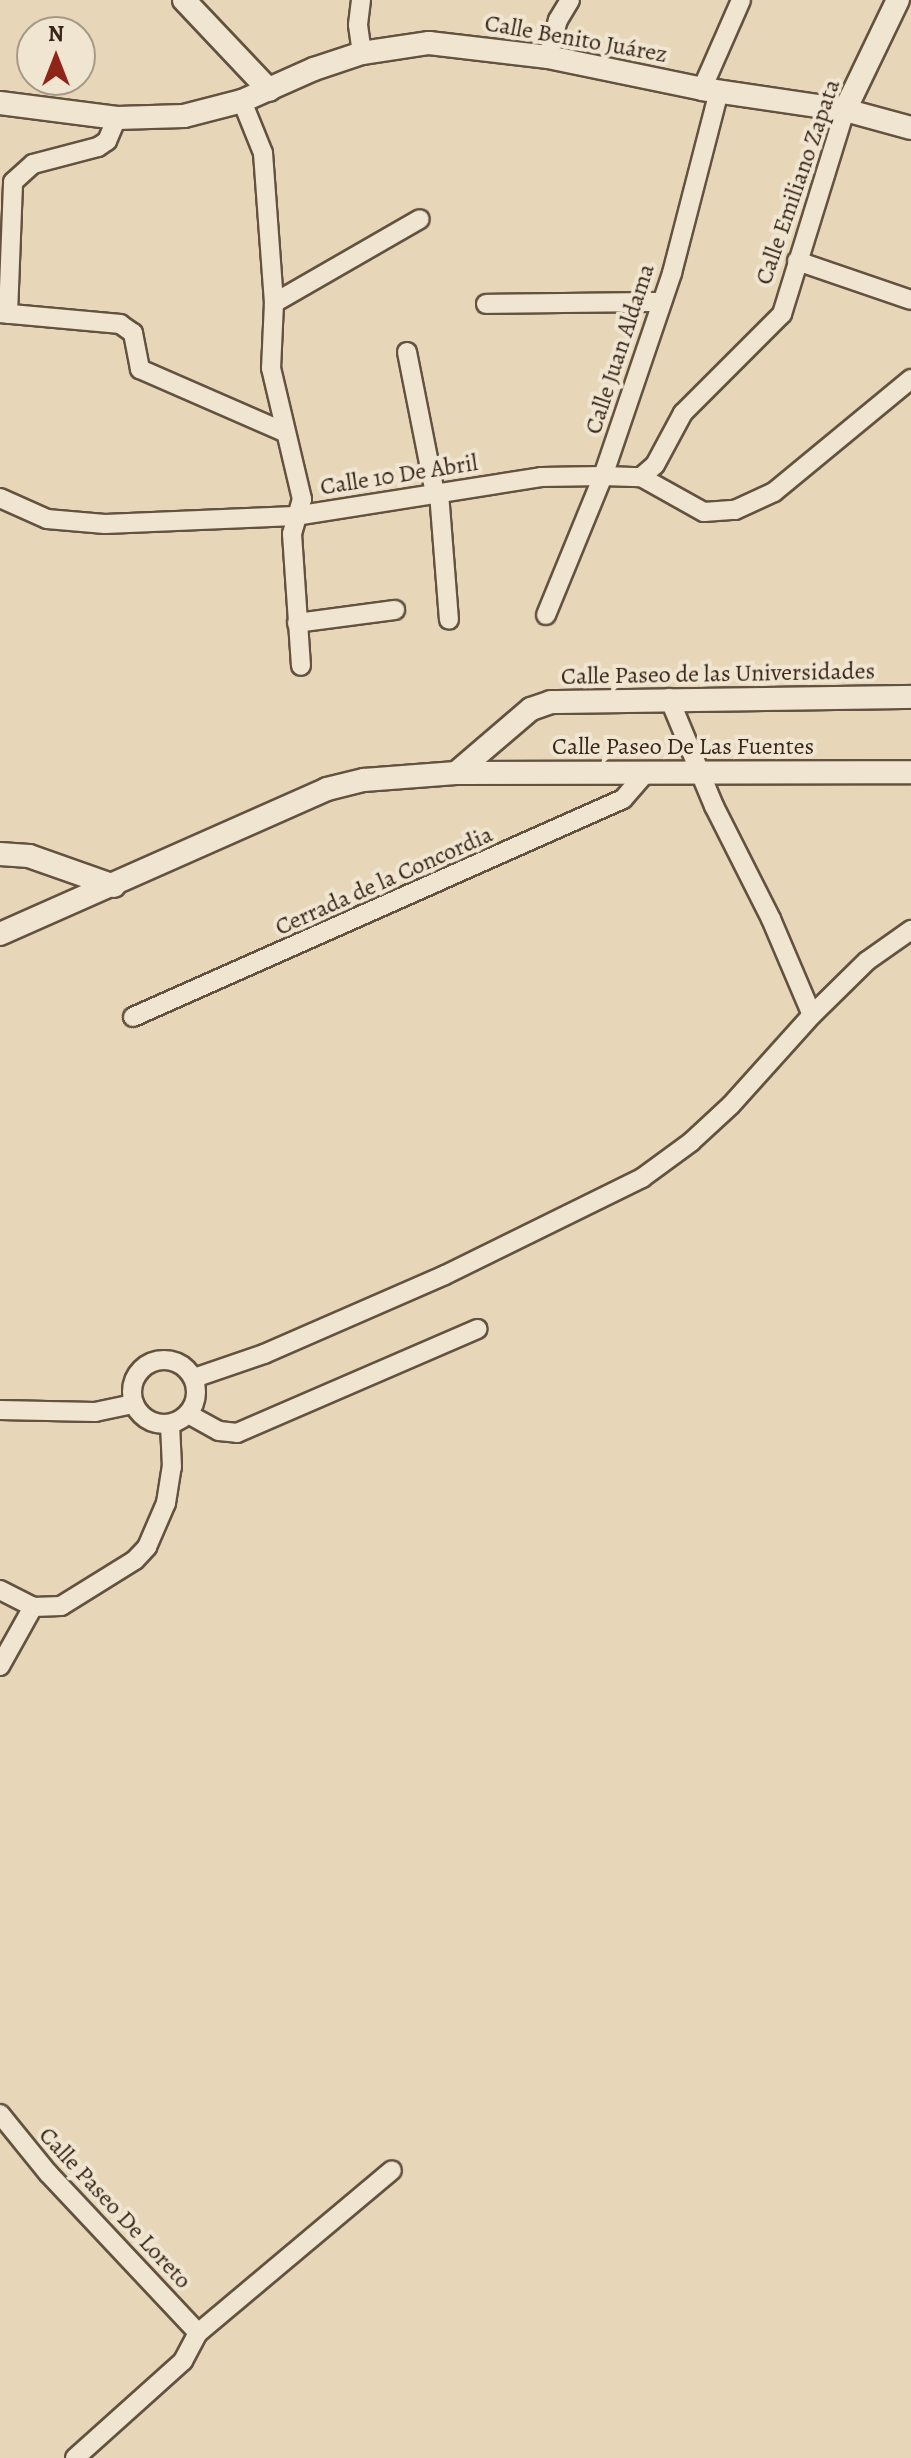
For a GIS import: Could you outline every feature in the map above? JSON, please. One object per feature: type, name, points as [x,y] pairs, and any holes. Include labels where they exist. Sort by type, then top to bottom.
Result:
[{"type":"street","points":[[184,0],[269,90]]},
{"type":"street","points":[[361,0],[358,25],[362,53]]},
{"type":"street","points":[[548,57],[558,20],[570,0]]},
{"type":"street","name":"Calle Juan Aldama","points":[[546,615],[603,476],[662,302],[710,90],[741,0]]},
{"type":"street","name":"Calle Emiliano Zapata","points":[[641,477],[655,465],[683,413],[782,314],[845,110],[898,0]]},
{"type":"street","name":"Calle Benito Juárez","points":[[0,103],[117,118],[184,116],[242,101],[314,69],[362,53],[429,43],[548,57],[710,90],[845,110],[911,128]]},
{"type":"street","name":"Calle 10 De Abril","points":[[242,101],[263,153],[274,303],[271,368],[302,499],[295,516]]},
{"type":"street","points":[[117,118],[107,141],[98,147],[33,164],[13,182],[4,313],[120,324],[133,333],[140,369],[284,432]]},
{"type":"street","points":[[274,303],[420,219]]},
{"type":"street","points":[[797,261],[911,300]]},
{"type":"street","points":[[486,304],[662,302]]},
{"type":"street","points":[[407,352],[437,494],[449,620]]},
{"type":"street","name":"Calle 10 De Abril","points":[[295,516],[541,477],[603,476],[641,477],[704,512],[735,510],[774,492],[911,379]]},
{"type":"street","points":[[0,498],[47,519],[105,524],[295,516],[292,534],[301,666]]},
{"type":"street","points":[[297,623],[395,610]]},
{"type":"street","name":"Calle Paseo de las Universidades","points":[[456,773],[531,709],[551,702],[911,697]]},
{"type":"street","points":[[669,698],[699,771],[771,919],[812,1015]]},
{"type":"street","name":"Calle Paseo De Las Fuentes","points":[[0,934],[327,789],[364,780],[456,773],[644,775],[699,771],[911,772]]},
{"type":"street","name":"Cerrada de la Concordia","points":[[133,1017],[611,805],[631,793],[644,775]]},
{"type":"street","points":[[0,854],[29,856],[114,886]]},
{"type":"street","points":[[194,1378],[264,1354],[445,1275],[642,1178],[691,1142],[738,1098],[812,1015],[867,961],[911,930]]},
{"type":"street","points":[[188,1414],[219,1431],[237,1433],[477,1329]]},
{"type":"street","points":[[171,1360],[188,1369],[194,1378],[197,1397],[188,1414],[170,1424],[148,1420],[134,1404],[136,1375],[151,1362],[171,1360]]},
{"type":"street","points":[[0,1410],[104,1411],[134,1404]]},
{"type":"street","points":[[0,1590],[33,1607],[61,1606],[127,1567],[147,1547],[166,1503],[172,1467],[170,1424]]},
{"type":"street","points":[[0,1666],[33,1607]]},
{"type":"street","name":"Calle Paseo De Loreto","points":[[0,2114],[48,2173],[198,2333]]},
{"type":"street","points":[[75,2458],[183,2361],[198,2333],[392,2170]]}]
